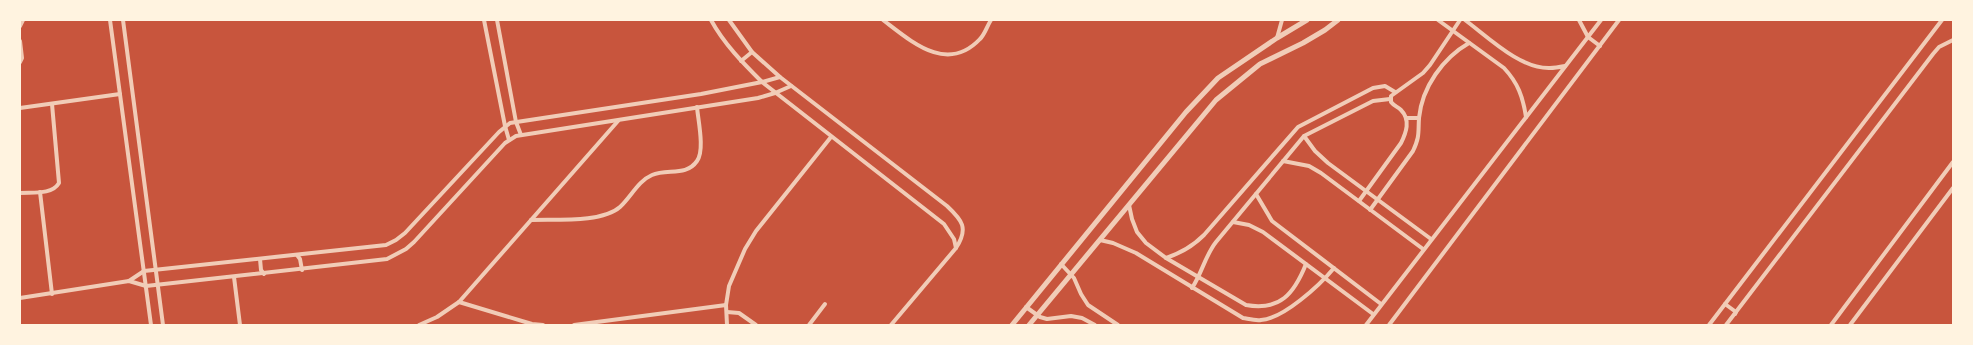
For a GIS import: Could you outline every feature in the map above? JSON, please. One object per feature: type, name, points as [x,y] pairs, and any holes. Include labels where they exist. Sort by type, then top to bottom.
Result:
[{"type":"street","points":[[20,26],[23,20]]},
{"type":"street","points":[[110,20],[151,325]]},
{"type":"street","points":[[123,20],[154,270],[163,325]]},
{"type":"street","points":[[484,20],[509,140]]},
{"type":"street","points":[[497,20],[516,122],[521,135]]},
{"type":"street","points":[[711,20],[717,31],[741,61],[762,82],[944,224],[950,231],[956,248]]},
{"type":"street","points":[[729,20],[752,52],[780,77],[956,215],[962,222],[963,231],[961,240],[956,248],[891,325]]},
{"type":"street","points":[[883,20],[914,44],[930,52],[949,55],[967,50],[981,38],[991,20]]},
{"type":"street","points":[[1277,38],[1282,20]]},
{"type":"street","points":[[1012,325],[1186,112],[1218,78],[1277,38],[1307,20]]},
{"type":"street","points":[[1029,325],[1197,121],[1237,81],[1260,64],[1325,30],[1338,20]]},
{"type":"street","points":[[1438,20],[1504,68],[1511,76],[1524,101],[1526,116]]},
{"type":"street","points":[[1192,288],[1198,278],[1208,253],[1304,136],[1373,101],[1390,99],[1395,92],[1414,80],[1430,65],[1460,20]]},
{"type":"street","points":[[1465,20],[1517,58],[1533,66],[1549,68],[1566,66]]},
{"type":"street","points":[[1579,20],[1588,37],[1600,46]]},
{"type":"street","points":[[1366,325],[1601,20]]},
{"type":"street","points":[[1389,325],[1619,20]]},
{"type":"street","points":[[1709,325],[1942,20]]},
{"type":"street","points":[[1726,325],[1933,54],[1939,47],[1953,40]]},
{"type":"street","points":[[20,42],[22,58],[20,62]]},
{"type":"street","points":[[1370,210],[1413,151],[1420,132],[1419,118],[1432,80],[1445,61],[1456,50],[1469,43]]},
{"type":"street","points":[[741,61],[752,52]]},
{"type":"street","points":[[20,298],[129,281],[144,271],[375,247],[396,240],[505,126],[516,122],[701,94],[780,77]]},
{"type":"street","points":[[129,281],[146,286],[302,270],[387,259],[402,252],[414,242],[509,140],[521,135],[758,98],[791,86]]},
{"type":"street","points":[[1166,258],[1193,246],[1298,127],[1373,88],[1385,86],[1395,92]]},
{"type":"street","points":[[20,108],[120,94]]},
{"type":"street","points":[[1359,201],[1401,144],[1407,126],[1406,118],[1402,111],[1393,104],[1390,99]]},
{"type":"street","points":[[20,194],[53,190],[60,178],[52,104]]},
{"type":"street","points":[[531,220],[583,218],[609,213],[619,208],[644,180],[652,175],[661,172],[685,170],[692,166],[698,160],[701,152],[697,107]]},
{"type":"street","points":[[1406,118],[1419,118]]},
{"type":"street","points":[[419,325],[436,317],[459,302],[618,120]]},
{"type":"street","points":[[1304,136],[1315,151],[1328,163],[1431,239]]},
{"type":"street","points":[[727,325],[726,306],[729,286],[745,249],[756,232],[831,137]]},
{"type":"street","points":[[1283,162],[1309,166],[1321,172],[1423,250]]},
{"type":"street","points":[[1830,325],[1953,162]]},
{"type":"street","points":[[1850,325],[1953,188]]},
{"type":"street","points":[[40,192],[52,294]]},
{"type":"street","points":[[1256,194],[1272,221],[1381,304]]},
{"type":"street","points":[[1129,205],[1137,232],[1146,243],[1166,258],[1198,278],[1246,305],[1260,308],[1273,305],[1286,298],[1298,282],[1306,264]]},
{"type":"street","points":[[1233,222],[1249,225],[1263,232],[1373,314]]},
{"type":"street","points":[[1100,240],[1125,247],[1243,318],[1261,320],[1279,316],[1325,278],[1334,268]]},
{"type":"street","points":[[297,255],[300,259],[302,270]]},
{"type":"street","points":[[260,259],[259,264],[264,274]]},
{"type":"street","points":[[1061,264],[1071,273],[1088,305],[1118,325]]},
{"type":"street","points":[[234,277],[240,325]]},
{"type":"street","points":[[459,302],[532,324],[543,325]]},
{"type":"street","points":[[809,325],[825,304]]},
{"type":"street","points":[[1725,304],[1736,312]]},
{"type":"street","points":[[574,325],[726,306]]},
{"type":"street","points":[[1026,307],[1037,316],[1047,319],[1066,316],[1077,317],[1095,325]]},
{"type":"street","points":[[727,312],[739,313],[756,325]]},
{"type":"street","points":[[1730,325],[1736,312]]}]
